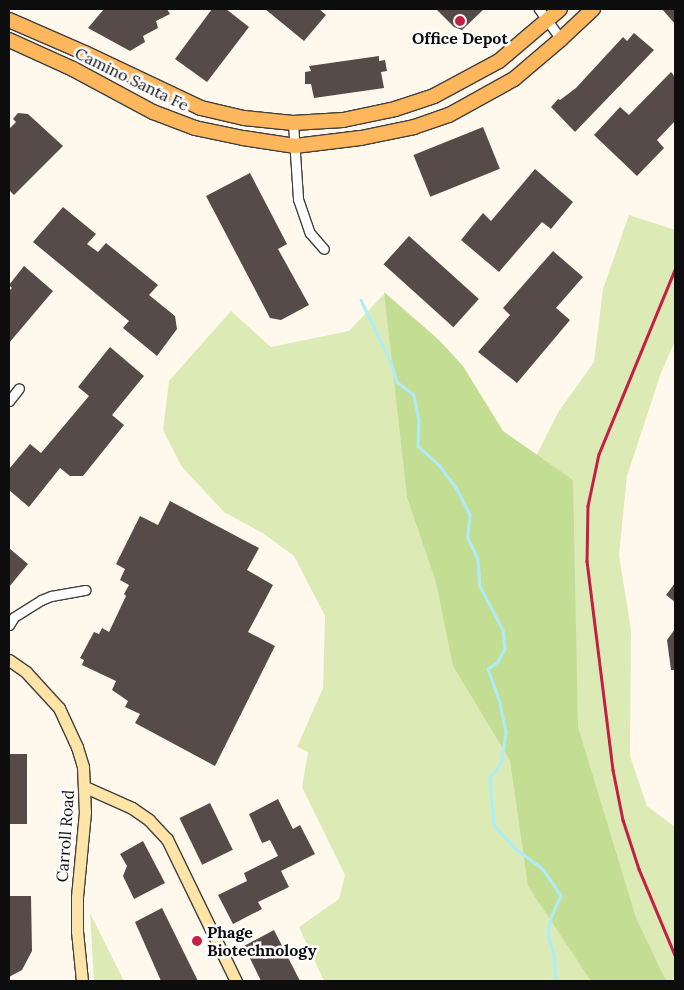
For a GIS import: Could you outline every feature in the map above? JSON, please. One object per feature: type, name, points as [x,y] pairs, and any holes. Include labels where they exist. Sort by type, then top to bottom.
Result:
[{"type":"main road","name":"Camino Santa Fe","points":[[9,20],[85,52],[201,108],[244,118],[293,124],[343,120],[394,109],[434,96],[499,61],[560,9]]},
{"type":"main road","name":"Camino Santa Fe","points":[[9,40],[73,70],[153,112],[195,128],[242,138],[295,146],[361,138],[414,127],[449,115],[488,96],[514,79],[562,39],[593,9]]},
{"type":"main road","name":"Carroll Road","points":[[9,660],[26,672],[59,708],[77,747],[84,768],[85,812],[77,896],[77,931],[82,981]]},
{"type":"main road","points":[[84,787],[132,808],[148,820],[167,839],[236,981]]},
{"type":"street","points":[[539,9],[562,39]]},
{"type":"street","points":[[293,124],[298,199],[310,233],[324,249]]},
{"type":"street","points":[[9,401],[20,388]]},
{"type":"street","points":[[9,625],[14,617],[41,600],[51,596],[85,590]]},
{"type":"green space","points":[[629,215],[675,230],[675,341],[661,373],[627,476],[619,555],[631,630],[630,756],[647,806],[675,827],[675,981],[324,981],[299,927],[339,899],[345,875],[302,787],[308,752],[297,747],[323,688],[325,616],[294,556],[264,534],[224,512],[182,467],[163,430],[169,381],[231,311],[271,347],[349,331],[383,295],[436,340],[500,431],[536,456],[559,411],[594,362],[603,289]]},
{"type":"green space","points":[[384,292],[439,340],[463,366],[503,431],[573,480],[578,727],[636,918],[666,981],[591,981],[528,886],[510,760],[453,666],[436,582],[407,497]]},
{"type":"green space","points":[[90,913],[124,981],[94,981]]},
{"type":"building","points":[[104,9],[167,9],[170,14],[156,21],[158,28],[143,36],[145,42],[130,51],[88,28]]},
{"type":"building","points":[[212,9],[226,9],[249,27],[207,82],[175,59]]},
{"type":"building","points":[[265,9],[319,9],[326,15],[304,41]]},
{"type":"building","name":"Office Depot","points":[[436,9],[484,9],[462,30],[454,27]]},
{"type":"building","points":[[662,9],[675,9],[675,24]]},
{"type":"building","points":[[634,33],[654,50],[575,132],[551,107],[558,99],[560,100],[576,88],[623,37],[627,41]]},
{"type":"building","points":[[379,56],[379,61],[385,60],[387,71],[381,72],[384,88],[314,98],[311,84],[305,84],[305,72],[311,71],[309,66]]},
{"type":"building","points":[[671,72],[675,77],[675,121],[657,140],[664,148],[637,176],[594,135],[620,107],[629,115]]},
{"type":"building","points":[[18,113],[28,114],[63,146],[14,195],[9,190],[9,129],[16,122],[13,119]]},
{"type":"building","points":[[483,127],[500,169],[430,197],[413,155]]},
{"type":"building","points":[[535,169],[573,202],[551,229],[542,222],[499,272],[461,240],[483,213],[491,221]]},
{"type":"building","points":[[250,173],[287,244],[278,249],[309,305],[281,320],[270,318],[206,196]]},
{"type":"building","points":[[63,207],[96,234],[87,244],[98,252],[106,243],[158,285],[149,295],[175,316],[177,329],[157,356],[123,328],[129,321],[33,242]]},
{"type":"building","points":[[409,236],[479,299],[453,327],[384,264]]},
{"type":"building","points":[[553,251],[583,277],[556,308],[570,320],[517,383],[478,352],[510,315],[503,308]]},
{"type":"building","points":[[24,266],[53,291],[9,343],[9,291],[12,288],[9,285]]},
{"type":"building","points":[[110,347],[144,376],[112,415],[124,425],[83,476],[70,476],[60,468],[29,507],[9,490],[9,469],[30,444],[41,453],[89,396],[78,387]]},
{"type":"building","points":[[170,501],[259,548],[247,570],[273,585],[248,632],[275,646],[215,766],[135,723],[140,714],[125,707],[128,701],[112,690],[116,681],[82,665],[84,660],[80,658],[94,632],[99,634],[102,628],[109,632],[126,596],[124,594],[129,585],[120,580],[125,569],[116,564],[140,516],[158,525]]},
{"type":"building","points":[[9,548],[28,564],[9,587]]},
{"type":"building","points":[[675,583],[675,602],[666,595]]},
{"type":"building","points":[[675,629],[675,670],[671,670],[667,640]]},
{"type":"building","points":[[9,754],[27,754],[27,824],[9,824]]},
{"type":"building","points":[[278,799],[293,829],[300,825],[315,854],[281,871],[289,887],[258,902],[262,909],[233,924],[218,895],[247,881],[244,873],[278,856],[270,840],[262,843],[249,814]]},
{"type":"building","points":[[210,803],[233,850],[202,865],[179,818]]},
{"type":"building","points":[[143,841],[165,883],[134,899],[123,876],[127,866],[120,854]]},
{"type":"building","points":[[9,896],[31,896],[32,951],[22,970],[9,977]]},
{"type":"building","points":[[162,908],[198,981],[161,981],[135,922]]},
{"type":"building","points":[[274,930],[300,981],[261,981],[244,946]]},
{"type":"waterway","points":[[361,300],[391,362],[397,382],[414,395],[419,421],[418,446],[439,465],[457,489],[470,514],[468,538],[478,559],[480,586],[503,630],[505,649],[498,662],[488,669],[500,702],[506,732],[502,762],[490,778],[494,825],[515,848],[543,869],[561,896],[552,915],[548,933],[554,956],[556,981]]},
{"type":"railway","points":[[675,270],[599,454],[588,506],[587,561],[613,770],[623,820],[639,869],[675,955]]},
{"type":"place","name":"Office Depot","points":[[460,21]]},
{"type":"place","name":"Phage Biotechnology","points":[[197,941]]}]
